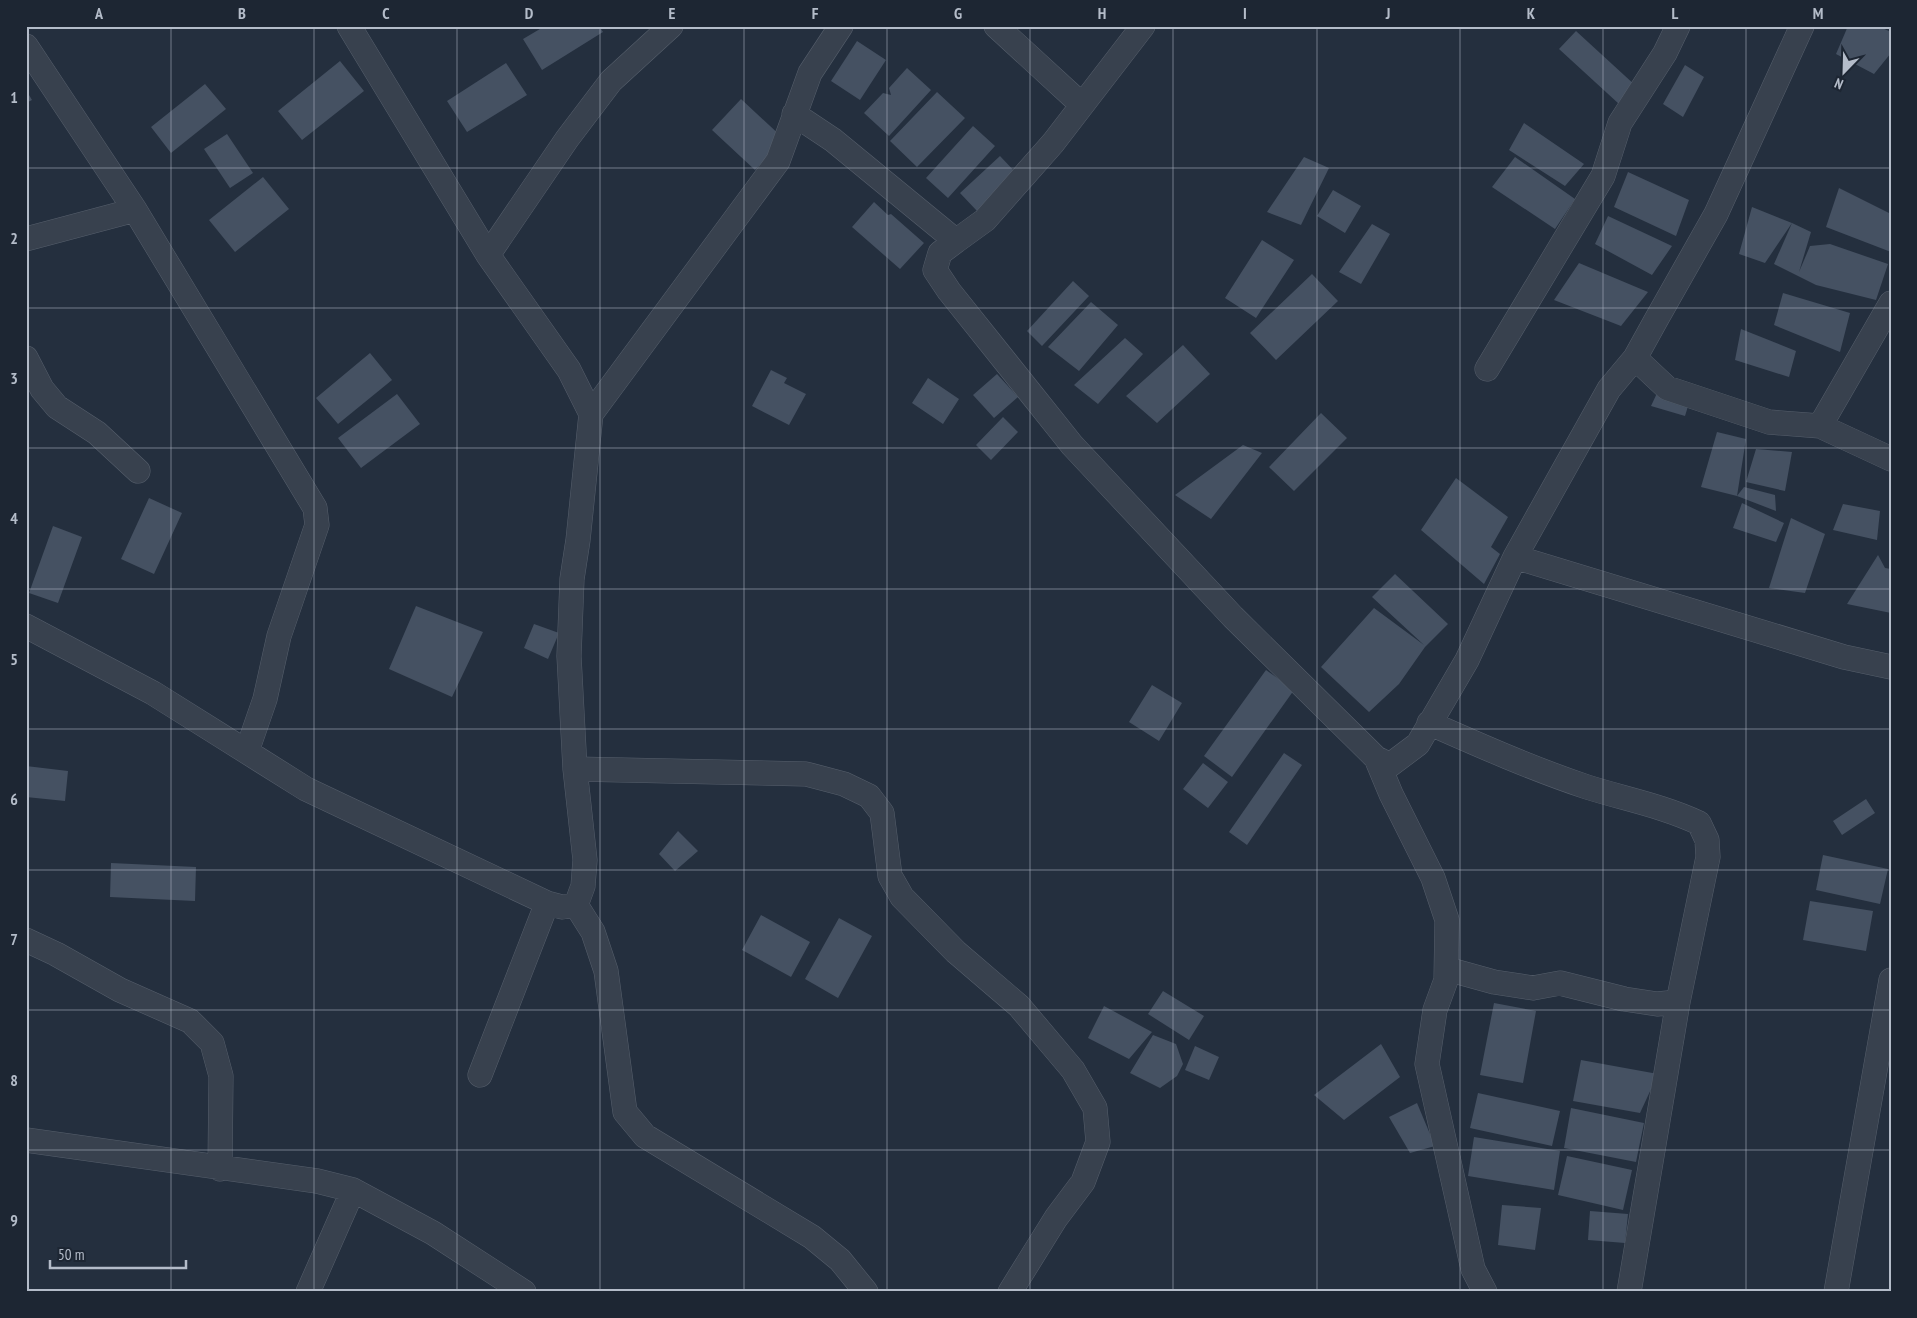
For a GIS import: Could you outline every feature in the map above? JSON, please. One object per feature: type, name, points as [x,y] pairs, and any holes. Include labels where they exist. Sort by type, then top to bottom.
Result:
[{"type":"street","points":[[350,26],[488,255],[569,370],[592,414]]},
{"type":"street","points":[[488,255],[568,139],[611,81],[671,26]]},
{"type":"street","points":[[841,26],[810,73],[778,161],[592,414],[572,579],[569,656],[575,769],[585,860],[582,886],[576,905],[593,932],[606,971],[625,1112],[645,1136],[812,1237],[840,1260],[866,1292]]},
{"type":"street","points":[[996,26],[1082,105]]},
{"type":"street","points":[[1143,26],[1053,143],[985,220],[940,253],[934,270],[1072,445],[1233,617],[1376,758],[1390,765],[1401,759],[1418,744],[1466,660],[1516,557],[1608,389],[1635,358],[1716,214],[1802,26]]},
{"type":"street","points":[[1486,369],[1603,176],[1620,123],[1665,53],[1678,26]]},
{"type":"street","points":[[26,46],[135,210],[315,508],[316,525],[278,636],[265,699],[247,751]]},
{"type":"street","points":[[794,114],[833,140],[956,241]]},
{"type":"street","points":[[26,239],[135,210]]},
{"type":"street","points":[[1820,426],[1891,303]]},
{"type":"street","points":[[26,358],[42,389],[57,407],[97,434],[138,471]]},
{"type":"street","points":[[1635,358],[1667,388],[1769,422],[1820,426],[1891,459]]},
{"type":"street","points":[[1516,557],[1844,657],[1891,667]]},
{"type":"street","points":[[26,626],[153,693],[306,789],[547,903],[562,907],[576,905]]},
{"type":"street","points":[[1429,723],[1505,757],[1588,787],[1671,810],[1699,823],[1707,840],[1708,857],[1678,1002],[1629,1292]]},
{"type":"street","points":[[1376,758],[1391,794],[1433,878],[1448,920],[1446,980],[1435,1010],[1427,1064],[1473,1269],[1485,1292]]},
{"type":"street","points":[[575,769],[806,774],[844,784],[869,796],[882,813],[890,876],[902,897],[956,952],[1019,1006],[1073,1070],[1095,1108],[1098,1142],[1083,1182],[1056,1218],[1010,1292]]},
{"type":"street","points":[[480,1075],[547,903]]},
{"type":"street","points":[[26,940],[56,954],[120,990],[190,1021],[212,1043],[221,1076],[220,1168]]},
{"type":"street","points":[[1447,969],[1533,988],[1560,983],[1632,1000],[1657,1004],[1678,1002]]},
{"type":"street","points":[[1836,1292],[1891,980]]},
{"type":"street","points":[[26,1140],[317,1181],[352,1190],[433,1233],[524,1292]]},
{"type":"street","points":[[308,1292],[352,1190]]},
{"type":"building","points":[[545,26],[599,26],[603,32],[542,70],[523,39]]},
{"type":"building","points":[[1848,26],[1878,26],[1891,32],[1891,53],[1874,74],[1836,54]]},
{"type":"building","points":[[1576,31],[1636,86],[1619,104],[1559,49]]},
{"type":"building","points":[[857,41],[886,60],[860,100],[831,81]]},
{"type":"building","points":[[340,61],[364,91],[302,140],[278,111]]},
{"type":"building","points":[[506,63],[527,95],[467,132],[447,101]]},
{"type":"building","points":[[1685,65],[1704,77],[1683,117],[1663,104]]},
{"type":"building","points":[[907,68],[931,90],[889,136],[864,113],[883,93],[891,95],[889,88]]},
{"type":"building","points":[[205,84],[226,109],[171,153],[151,127]]},
{"type":"building","points":[[26,90],[32,100],[26,103]]},
{"type":"building","points":[[937,92],[965,118],[917,167],[890,141]]},
{"type":"building","points":[[741,99],[784,139],[755,170],[712,130]]},
{"type":"building","points":[[1524,123],[1584,164],[1565,186],[1509,150]]},
{"type":"building","points":[[973,126],[995,146],[948,198],[926,178]]},
{"type":"building","points":[[227,134],[253,173],[230,188],[204,149]]},
{"type":"building","points":[[1000,156],[1017,174],[977,211],[960,193]]},
{"type":"building","points":[[1304,157],[1329,168],[1301,225],[1267,212]]},
{"type":"building","points":[[1515,157],[1575,199],[1555,229],[1492,187]]},
{"type":"building","points":[[1628,172],[1689,200],[1676,236],[1614,207]]},
{"type":"building","points":[[263,177],[289,209],[235,252],[209,220]]},
{"type":"building","points":[[1839,188],[1891,214],[1891,252],[1826,227]]},
{"type":"building","points":[[1333,190],[1361,206],[1345,233],[1317,216]]},
{"type":"building","points":[[874,202],[888,215],[891,214],[924,243],[900,269],[852,227]]},
{"type":"building","points":[[1752,207],[1792,223],[1765,263],[1739,254]]},
{"type":"building","points":[[1608,216],[1672,246],[1652,275],[1595,244]]},
{"type":"building","points":[[1792,223],[1811,232],[1799,272],[1810,246],[1830,244],[1888,264],[1876,300],[1816,285],[1774,264]]},
{"type":"building","points":[[1372,224],[1390,234],[1361,284],[1339,272]]},
{"type":"building","points":[[1262,240],[1294,260],[1256,318],[1225,298]]},
{"type":"building","points":[[1579,263],[1648,292],[1621,326],[1554,300]]},
{"type":"building","points":[[1312,274],[1338,301],[1276,360],[1250,333]]},
{"type":"building","points":[[1073,281],[1089,296],[1042,346],[1027,331]]},
{"type":"building","points":[[1783,293],[1850,313],[1840,352],[1774,325]]},
{"type":"building","points":[[1091,302],[1118,325],[1079,371],[1048,347]]},
{"type":"building","points":[[1741,329],[1796,351],[1789,377],[1735,360]]},
{"type":"building","points":[[1125,338],[1143,354],[1098,404],[1074,385]]},
{"type":"building","points":[[1183,345],[1210,374],[1157,423],[1126,396]]},
{"type":"building","points":[[370,353],[392,380],[338,424],[316,398]]},
{"type":"building","points":[[771,370],[787,378],[784,383],[806,394],[789,425],[752,406]]},
{"type":"building","points":[[997,374],[1018,397],[994,418],[973,395]]},
{"type":"building","points":[[928,378],[959,399],[943,424],[912,403]]},
{"type":"building","points":[[1658,391],[1689,403],[1685,416],[1651,406]]},
{"type":"building","points":[[397,394],[420,424],[361,468],[338,438]]},
{"type":"building","points":[[1321,413],[1347,438],[1294,491],[1269,467]]},
{"type":"building","points":[[1003,417],[1018,432],[991,460],[976,445]]},
{"type":"building","points":[[1717,432],[1746,439],[1737,496],[1701,487]]},
{"type":"building","points":[[1243,445],[1262,453],[1211,519],[1175,495]]},
{"type":"building","points":[[1756,449],[1792,452],[1785,491],[1746,482]]},
{"type":"building","points":[[1456,478],[1508,517],[1491,547],[1500,554],[1484,584],[1421,530]]},
{"type":"building","points":[[1744,487],[1775,495],[1776,511],[1737,496]]},
{"type":"building","points":[[149,498],[182,513],[154,574],[121,559]]},
{"type":"building","points":[[1742,503],[1784,523],[1776,542],[1733,528]]},
{"type":"building","points":[[1843,504],[1880,511],[1877,540],[1833,530]]},
{"type":"building","points":[[1791,518],[1825,534],[1805,593],[1769,588]]},
{"type":"building","points":[[53,526],[82,537],[58,603],[29,593]]},
{"type":"building","points":[[1878,555],[1885,568],[1891,569],[1891,613],[1847,604]]},
{"type":"building","points":[[1395,574],[1448,624],[1425,647],[1399,684],[1369,712],[1321,667],[1374,608],[1424,645],[1372,597]]},
{"type":"building","points":[[416,606],[483,632],[452,697],[389,669]]},
{"type":"building","points":[[534,624],[559,633],[548,659],[524,648]]},
{"type":"building","points":[[1266,670],[1294,690],[1232,777],[1204,756]]},
{"type":"building","points":[[1152,685],[1182,703],[1159,741],[1129,722]]},
{"type":"building","points":[[1284,753],[1302,765],[1247,845],[1229,832]]},
{"type":"building","points":[[1203,763],[1228,782],[1208,808],[1183,789]]},
{"type":"building","points":[[26,766],[68,771],[65,801],[26,797]]},
{"type":"building","points":[[1866,799],[1875,813],[1842,835],[1833,821]]},
{"type":"building","points":[[678,831],[698,851],[675,871],[659,854]]},
{"type":"building","points":[[1823,855],[1888,869],[1880,904],[1816,890]]},
{"type":"building","points":[[111,863],[196,867],[195,901],[110,897]]},
{"type":"building","points":[[1810,901],[1873,911],[1866,951],[1803,940]]},
{"type":"building","points":[[761,915],[810,942],[791,977],[742,950]]},
{"type":"building","points":[[839,918],[872,936],[838,998],[805,979]]},
{"type":"building","points":[[1163,991],[1204,1016],[1189,1040],[1148,1014]]},
{"type":"building","points":[[1494,1003],[1536,1011],[1523,1083],[1480,1075]]},
{"type":"building","points":[[1104,1006],[1152,1032],[1129,1059],[1088,1038]]},
{"type":"building","points":[[1153,1035],[1176,1044],[1183,1064],[1177,1076],[1160,1088],[1130,1073]]},
{"type":"building","points":[[1381,1044],[1400,1077],[1344,1120],[1314,1095]]},
{"type":"building","points":[[1195,1046],[1219,1057],[1209,1080],[1185,1070]]},
{"type":"building","points":[[1581,1060],[1658,1074],[1640,1113],[1573,1101]]},
{"type":"building","points":[[1478,1093],[1560,1111],[1552,1146],[1470,1128]]},
{"type":"building","points":[[1417,1103],[1435,1146],[1410,1153],[1389,1117]]},
{"type":"building","points":[[1571,1108],[1644,1123],[1636,1162],[1564,1148]]},
{"type":"building","points":[[1474,1137],[1560,1151],[1554,1190],[1468,1176]]},
{"type":"building","points":[[1567,1156],[1632,1170],[1623,1210],[1558,1195]]},
{"type":"building","points":[[1502,1205],[1541,1208],[1535,1250],[1498,1245]]},
{"type":"building","points":[[1590,1211],[1628,1214],[1625,1243],[1588,1240]]}]
